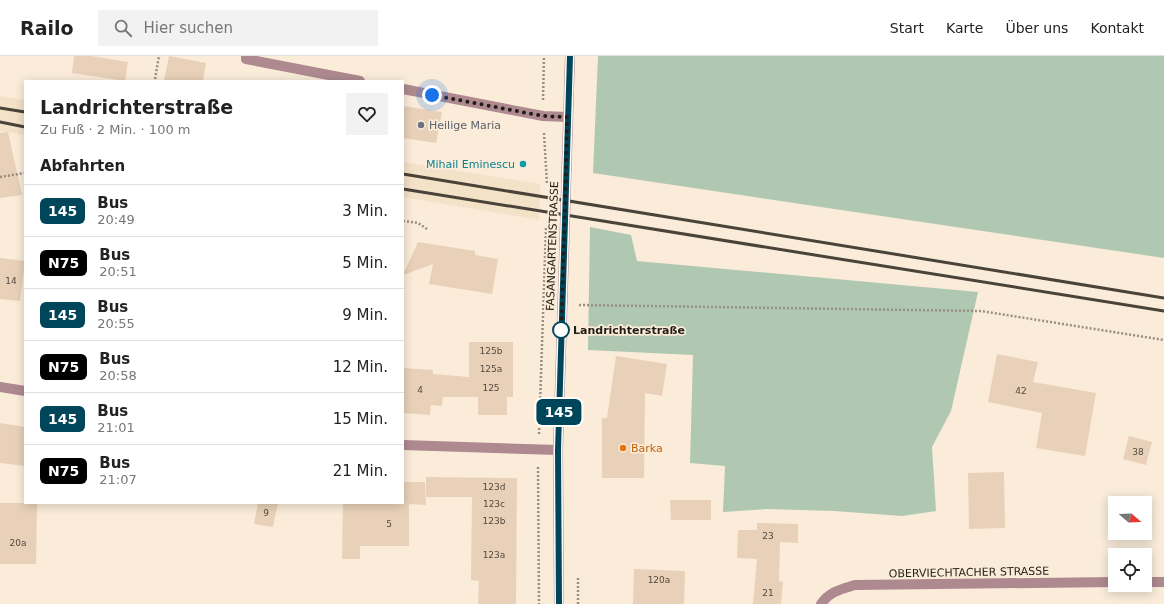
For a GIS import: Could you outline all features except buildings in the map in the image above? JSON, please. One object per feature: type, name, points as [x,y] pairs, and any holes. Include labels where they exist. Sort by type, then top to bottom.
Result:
[{"type":"street","points":[[246,56],[246,59],[355,80]]},
{"type":"street","name":"FASANGARTENSTRASSE","points":[[559,604],[558,450],[570,56]]},
{"type":"street","points":[[404,89],[538,115],[567,117]]},
{"type":"street","points":[[0,387],[24,391]]},
{"type":"street","points":[[404,446],[558,450]]},
{"type":"street","name":"OBERVIECHTACHER STRASSE","points":[[824,600],[837,591],[855,585],[1108,582]]},
{"type":"street","points":[[1152,582],[1164,582]]},
{"type":"path","points":[[155,79],[159,56]]},
{"type":"path","points":[[544,56],[538,115],[547,185]]},
{"type":"path","points":[[0,177],[24,172]]},
{"type":"path","points":[[404,221],[418,224],[427,229]]},
{"type":"path","points":[[579,310],[580,297]]},
{"type":"path","points":[[579,305],[981,311],[1164,340]]},
{"type":"path","points":[[578,572],[578,604]]},
{"type":"shaded area","points":[[0,96],[24,100],[24,135],[0,131]]},
{"type":"shaded area","points":[[404,162],[540,184],[539,220],[404,197]]},
{"type":"green space","points":[[598,56],[1164,56],[1164,258],[593,173]]},
{"type":"green space","points":[[590,227],[631,235],[637,261],[978,292],[951,411],[932,447],[936,511],[902,516],[834,511],[767,509],[723,512],[725,466],[690,463],[693,355],[588,350]]},
{"type":"railway","points":[[0,108],[24,112]]},
{"type":"railway","points":[[0,122],[24,127]]},
{"type":"railway","points":[[404,174],[1164,298]]},
{"type":"railway","points":[[404,189],[1164,311]]},
{"type":"bus line","name":"145","points":[[559,604],[558,450],[570,56]]},
{"type":"place","name":"Heilige Maria","points":[[421,125]]},
{"type":"place","name":"Mihail Eminescu","points":[[523,164]]},
{"type":"place","name":"Landrichterstraße","points":[[561,330]]},
{"type":"place","name":"Barka","points":[[623,448]]},
{"type":"route","points":[[432,95],[543,116],[567,117],[561,336],[561,330]]}]
